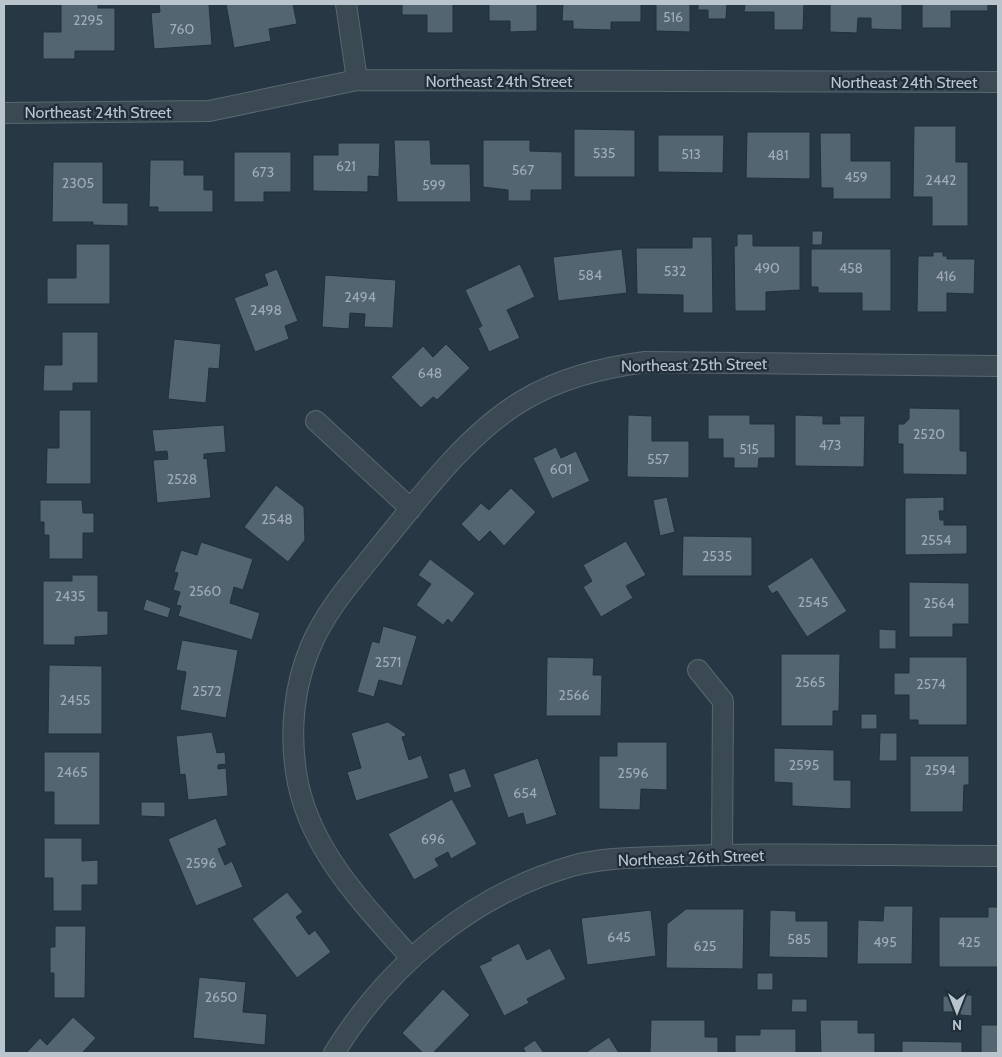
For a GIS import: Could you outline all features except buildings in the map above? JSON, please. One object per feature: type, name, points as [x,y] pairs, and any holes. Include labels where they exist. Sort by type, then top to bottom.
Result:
[{"type":"street","points":[[346,4],[357,80]]},
{"type":"street","name":"Northeast 24th Street","points":[[4,113],[209,112],[357,80],[998,82]]},
{"type":"street","name":"Northeast 25th Street","points":[[411,958],[349,886],[330,861],[315,833],[303,804],[296,773],[293,741],[294,710],[300,678],[310,648],[324,620],[411,509],[472,440],[496,418],[522,400],[551,386],[597,370],[645,362],[998,366]]},
{"type":"street","points":[[316,421],[411,509]]},
{"type":"street","points":[[698,670],[723,701],[722,855]]},
{"type":"street","name":"Northeast 26th Street","points":[[334,1053],[367,1004],[411,958],[457,921],[478,908],[543,875],[574,865],[630,859],[722,855],[998,856]]}]
